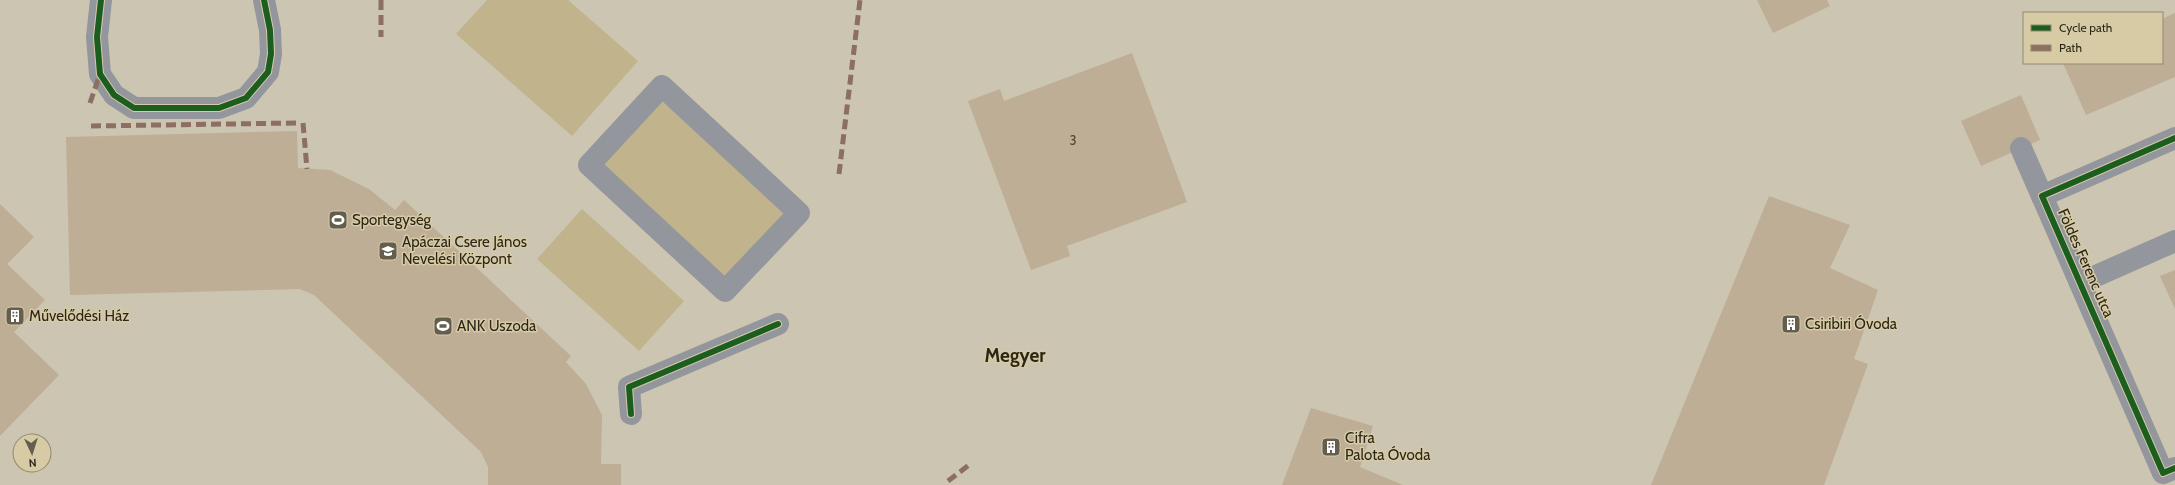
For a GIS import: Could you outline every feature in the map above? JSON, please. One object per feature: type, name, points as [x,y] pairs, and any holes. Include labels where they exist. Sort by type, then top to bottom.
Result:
[{"type":"street","points":[[101,0],[97,37],[100,74],[114,95],[134,108],[219,108],[246,98],[268,72],[270,30],[264,0]]},
{"type":"street","points":[[662,86],[799,213],[725,291],[589,165],[662,86]]},
{"type":"street","name":"Földes Ferenc utca","points":[[2169,470],[2080,283],[2042,196],[2175,138]]},
{"type":"street","points":[[2021,148],[2042,196]]},
{"type":"street","name":"Földes Ferenc utca","points":[[2080,283],[2175,241]]},
{"type":"street","points":[[630,414],[629,387],[778,324]]},
{"type":"shaded area","points":[[487,0],[568,0],[638,61],[572,136],[456,34]]},
{"type":"shaded area","points":[[666,97],[790,213],[725,281],[601,166]]},
{"type":"shaded area","points":[[582,209],[684,301],[639,351],[537,259]]},
{"type":"building","points":[[1757,0],[1827,0],[1830,6],[1773,33]]},
{"type":"building","points":[[2175,13],[2175,77],[2086,115],[2063,64],[2163,64],[2163,19]]},
{"type":"building","points":[[1132,53],[1187,202],[1067,246],[1070,256],[1031,270],[968,101],[1000,89],[1004,101]]},
{"type":"building","points":[[2021,95],[2040,140],[1981,166],[1961,121]]},
{"type":"building","points":[[297,131],[298,168],[330,170],[369,189],[395,210],[404,200],[571,356],[566,362],[586,384],[602,415],[601,464],[621,464],[621,485],[488,485],[488,467],[481,452],[314,295],[300,289],[70,295],[66,137]]},
{"type":"building","name":"Csiribiri Óvoda","points":[[1769,196],[1850,225],[1830,268],[1878,290],[1854,359],[1868,364],[1824,485],[1651,485]]},
{"type":"building","name":"Művelődési Ház","points":[[0,204],[34,237],[7,264],[45,300],[14,332],[59,375],[0,436]]},
{"type":"building","points":[[2175,270],[2175,309],[2160,276]]},
{"type":"building","name":"Cifra Palota Óvoda","points":[[1311,408],[1373,426],[1360,467],[1403,485],[1282,485]]},
{"type":"marked path","points":[[381,0],[381,37]]},
{"type":"marked path","points":[[839,174],[860,0]]},
{"type":"marked path","points":[[90,103],[100,74]]},
{"type":"marked path","points":[[91,126],[296,123]]},
{"type":"marked path","points":[[303,123],[307,169]]},
{"type":"marked path","points":[[948,481],[969,465]]},
{"type":"cycle path","points":[[101,0],[97,37],[100,74],[114,95],[134,108],[219,108],[246,98],[268,72],[271,54],[270,30],[264,0]]},
{"type":"cycle path","points":[[2175,138],[2042,196],[2163,473],[2175,468]]},
{"type":"cycle path","points":[[631,414],[629,387],[778,324]]},
{"type":"place","name":"Sportegység","points":[[338,220]]},
{"type":"place","name":"Apáczai Csere János Nevelési Központ","points":[[388,251]]},
{"type":"place","name":"Művelődési Ház","points":[[15,316]]},
{"type":"place","name":"Csiribiri Óvoda","points":[[1791,324]]},
{"type":"place","name":"ANK Uszoda","points":[[443,326]]},
{"type":"place","name":"Cifra Palota Óvoda","points":[[1331,447]]},
{"type":"district","name":"Megyer","points":[[1015,355]]}]
